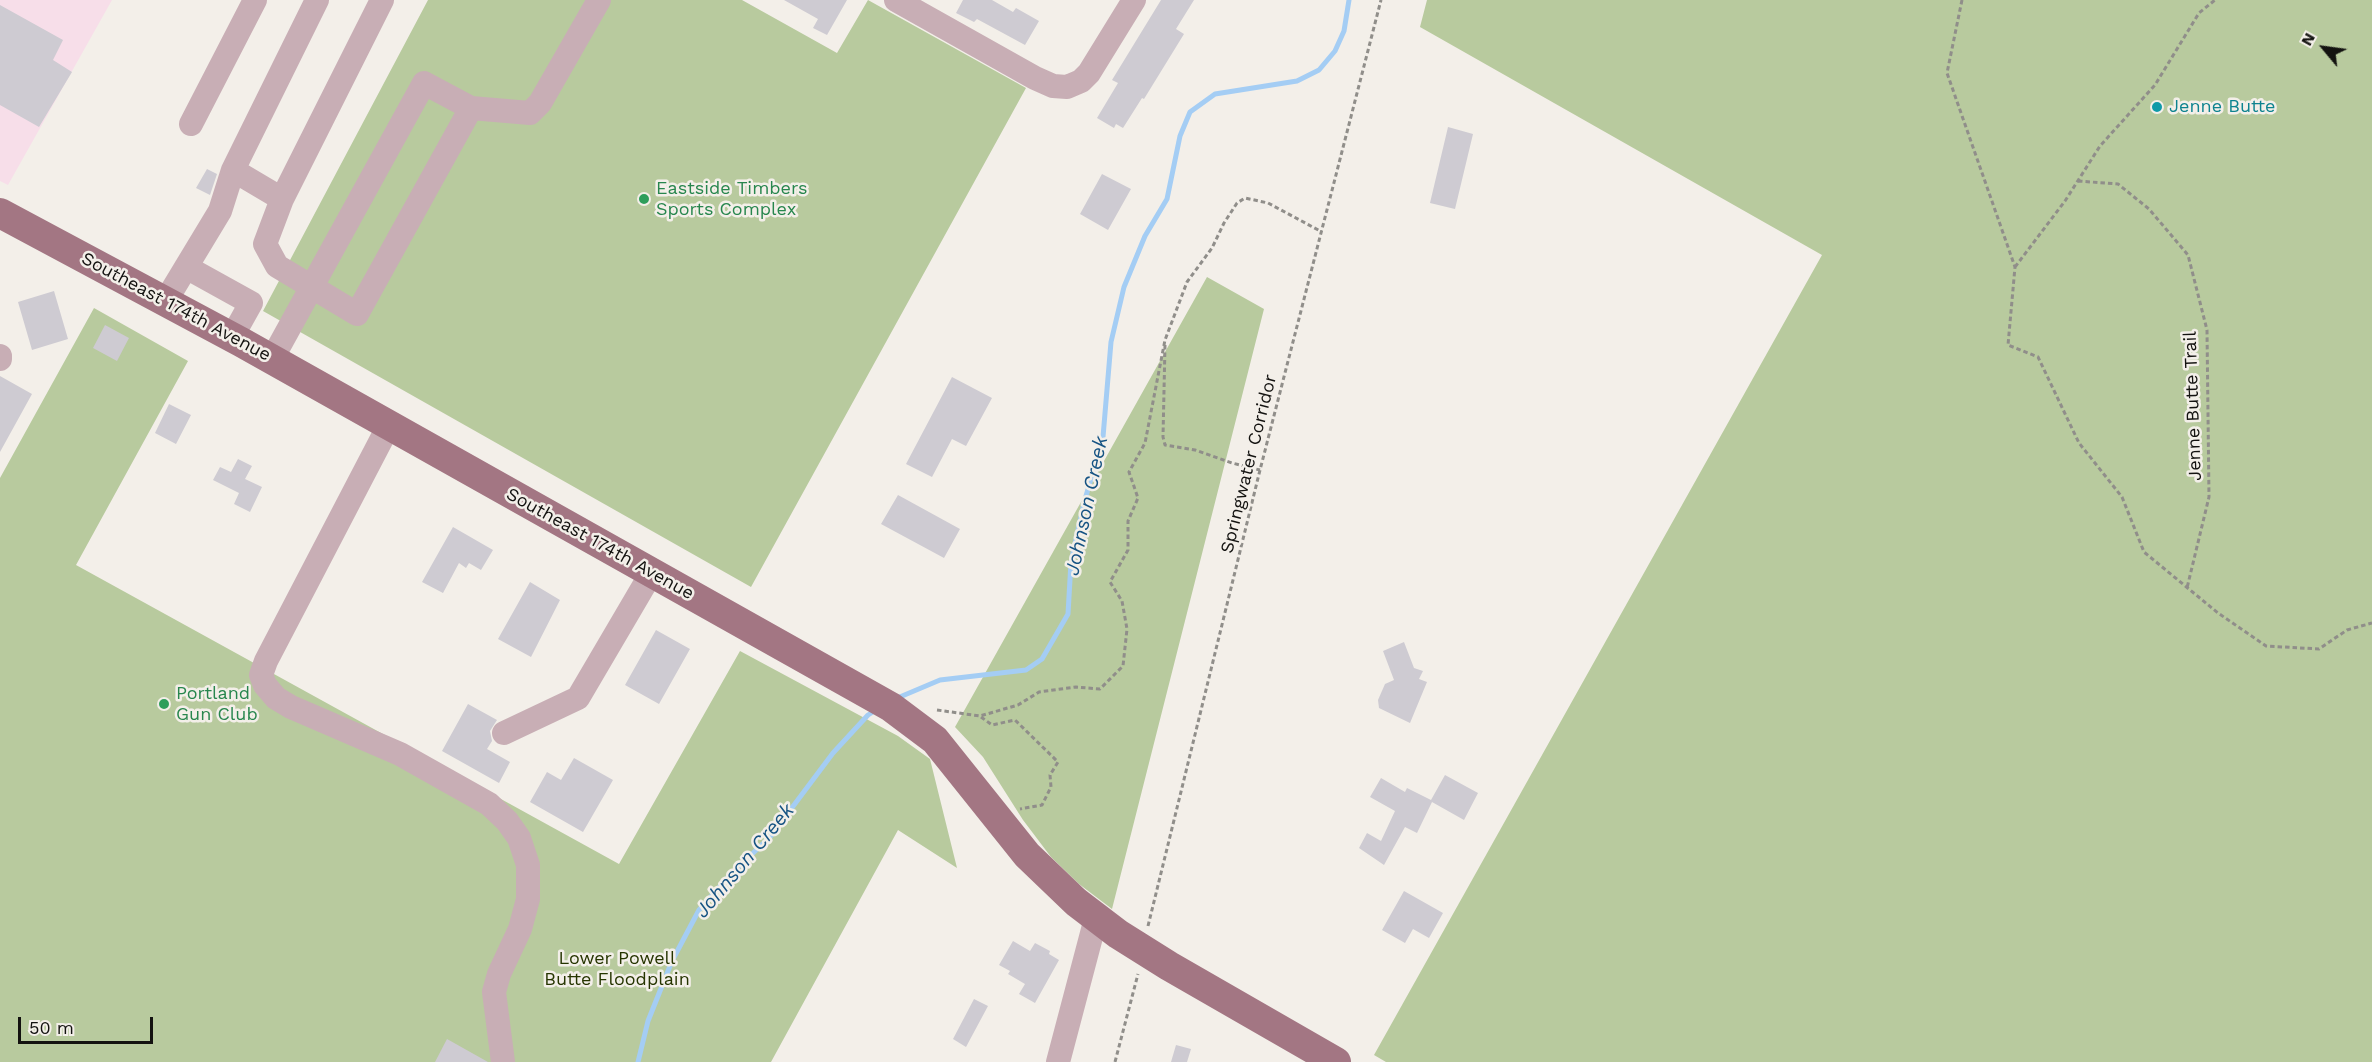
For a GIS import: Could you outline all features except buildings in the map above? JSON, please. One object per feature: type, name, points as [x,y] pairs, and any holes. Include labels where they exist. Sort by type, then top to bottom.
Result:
[{"type":"main road","name":"Southeast 174th Avenue","points":[[0,213],[272,359],[913,721],[952,759],[994,814],[1044,873],[1096,918],[1142,951],[1336,1062]]},
{"type":"street","points":[[191,124],[255,0]]},
{"type":"street","points":[[165,302],[220,211],[233,170],[317,0]]},
{"type":"street","points":[[382,0],[282,199],[265,244],[277,266],[357,314],[471,108]]},
{"type":"street","points":[[272,359],[424,83],[471,108],[530,113],[540,103],[599,0]]},
{"type":"street","points":[[896,0],[1035,78],[1053,86],[1067,87],[1081,81],[1089,73],[1134,0]]},
{"type":"street","points":[[233,170],[282,199]]},
{"type":"street","points":[[186,267],[250,303],[232,337]]},
{"type":"street","points":[[389,425],[266,661],[261,675],[265,685],[276,699],[400,754],[489,804],[507,821],[519,838],[528,865],[528,899],[520,928],[499,974],[494,992],[503,1062]]},
{"type":"street","points":[[504,733],[578,698],[652,572]]},
{"type":"street","points":[[1058,1062],[1096,918]]},
{"type":"path","name":"Springwater Corridor","points":[[1115,1062],[1260,470],[1382,0]]},
{"type":"path","points":[[1962,0],[1947,73],[2014,267],[2008,345],[2038,357],[2079,443],[2122,497],[2144,552],[2218,613],[2266,646],[2319,649],[2347,630],[2372,623]]},
{"type":"path","points":[[2014,267],[2078,181],[2100,146],[2155,85],[2199,13],[2215,0]]},
{"type":"path","name":"Jenne Butte Trail","points":[[2078,181],[2118,184],[2149,209],[2188,255],[2207,330],[2210,497],[2187,588]]},
{"type":"path","points":[[980,717],[1018,705],[1040,693],[1076,687],[1100,689],[1123,666],[1127,628],[1122,601],[1110,582],[1128,550],[1128,521],[1137,498],[1129,472],[1145,443],[1164,340],[1187,282],[1212,248],[1237,203],[1245,198],[1268,203],[1322,232]]},
{"type":"path","points":[[1164,340],[1163,437],[1165,445],[1195,450],[1232,464],[1260,470]]},
{"type":"path","points":[[913,721],[927,709],[980,717],[992,725],[1015,720],[1058,762],[1050,775],[1051,787],[1042,805],[994,814]]},
{"type":"shaded area","points":[[0,0],[112,0],[8,185],[0,181]]},
{"type":"green space","name":"Eastside Timbers Sports Complex","points":[[428,0],[742,0],[837,53],[868,0],[1026,88],[751,587],[263,311]]},
{"type":"green space","points":[[1427,0],[2372,0],[2372,1062],[1386,1062],[1374,1055],[1822,255],[1420,27]]},
{"type":"green space","points":[[1207,277],[1264,309],[1112,909],[1079,884],[1051,857],[1023,820],[983,757],[955,727]]},
{"type":"green space","name":"Portland Gun Club","points":[[94,308],[188,361],[76,565],[619,864],[740,651],[898,736],[930,759],[957,868],[898,830],[771,1062],[0,1062],[0,478]]},
{"type":"waterway","name":"Johnson Creek","points":[[895,699],[940,680],[1026,670],[1042,659],[1068,614],[1071,562],[1084,503],[1103,437],[1111,342],[1124,287],[1145,236],[1167,199],[1180,136],[1190,112],[1215,94],[1297,81],[1319,70],[1335,51],[1344,31],[1349,0]]},
{"type":"waterway","name":"Johnson Creek","points":[[638,1062],[648,1021],[672,961],[699,910],[732,873],[770,837],[833,753],[868,715],[876,710]]},
{"type":"place","name":"Jenne Butte","points":[[2157,107]]},
{"type":"place","name":"Eastside Timbers Sports Complex","points":[[644,199]]},
{"type":"place","name":"Portland Gun Club","points":[[164,704]]},
{"type":"park label","name":"Lower Powell Butte Floodplain","points":[[617,969]]}]
